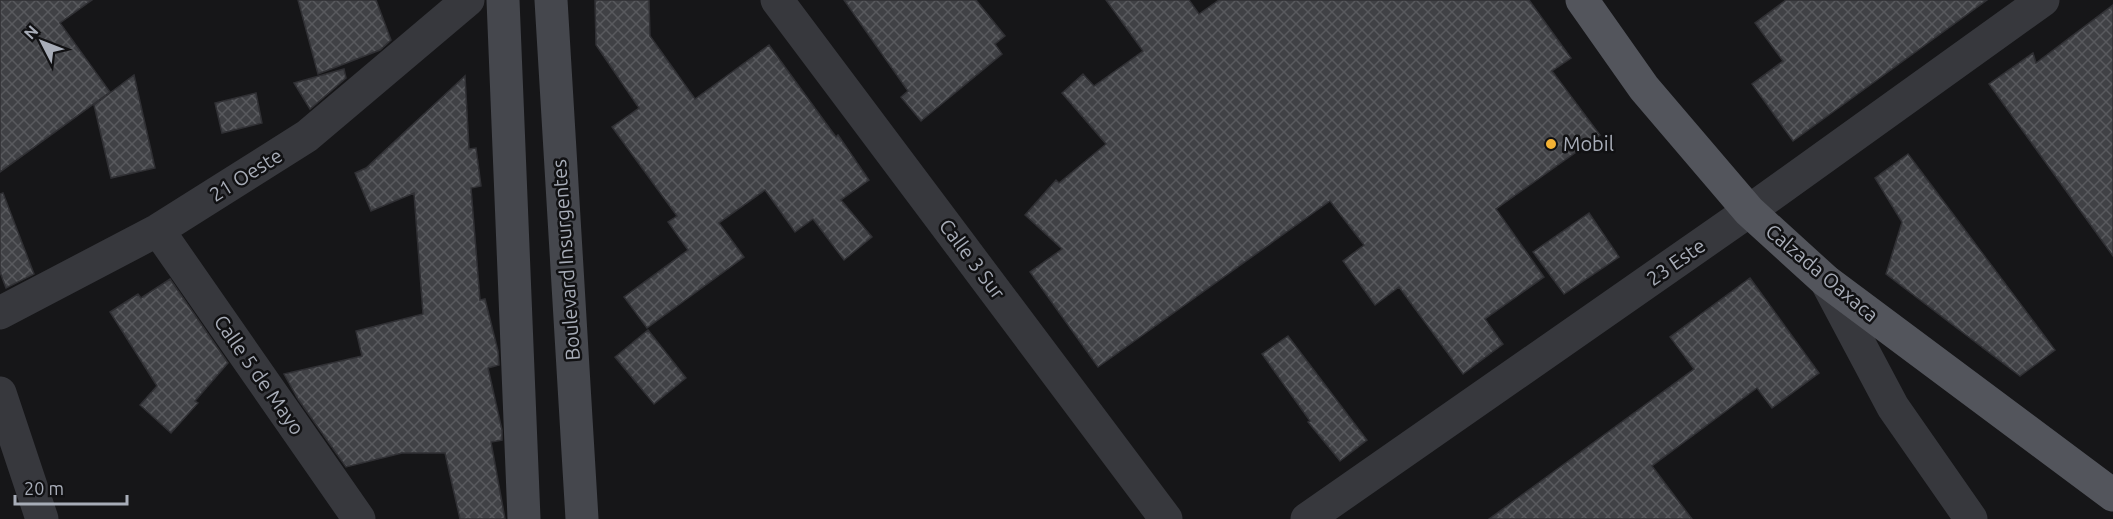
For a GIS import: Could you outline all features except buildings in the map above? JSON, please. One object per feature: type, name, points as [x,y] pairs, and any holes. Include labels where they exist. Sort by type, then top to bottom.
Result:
[{"type":"main road","points":[[503,0],[524,519]]},
{"type":"main road","name":"Boulevard Insurgentes","points":[[551,0],[582,519]]},
{"type":"main road","name":"Calzada Oaxaca","points":[[1582,0],[1644,88],[1749,211],[1826,281],[2113,495]]},
{"type":"street","name":"21 Oeste","points":[[0,313],[158,230],[307,136],[468,0]]},
{"type":"street","name":"Calle 3 Sur","points":[[777,0],[1166,519]]},
{"type":"street","name":"23 Este","points":[[1307,519],[1749,211],[2043,0]]},
{"type":"street","name":"Calle 5 de Mayo","points":[[158,230],[359,519]]},
{"type":"street","points":[[1826,281],[1893,407],[1971,519]]},
{"type":"street","points":[[0,393],[42,519]]},
{"type":"place","name":"Mobil","points":[[1551,144]]}]
